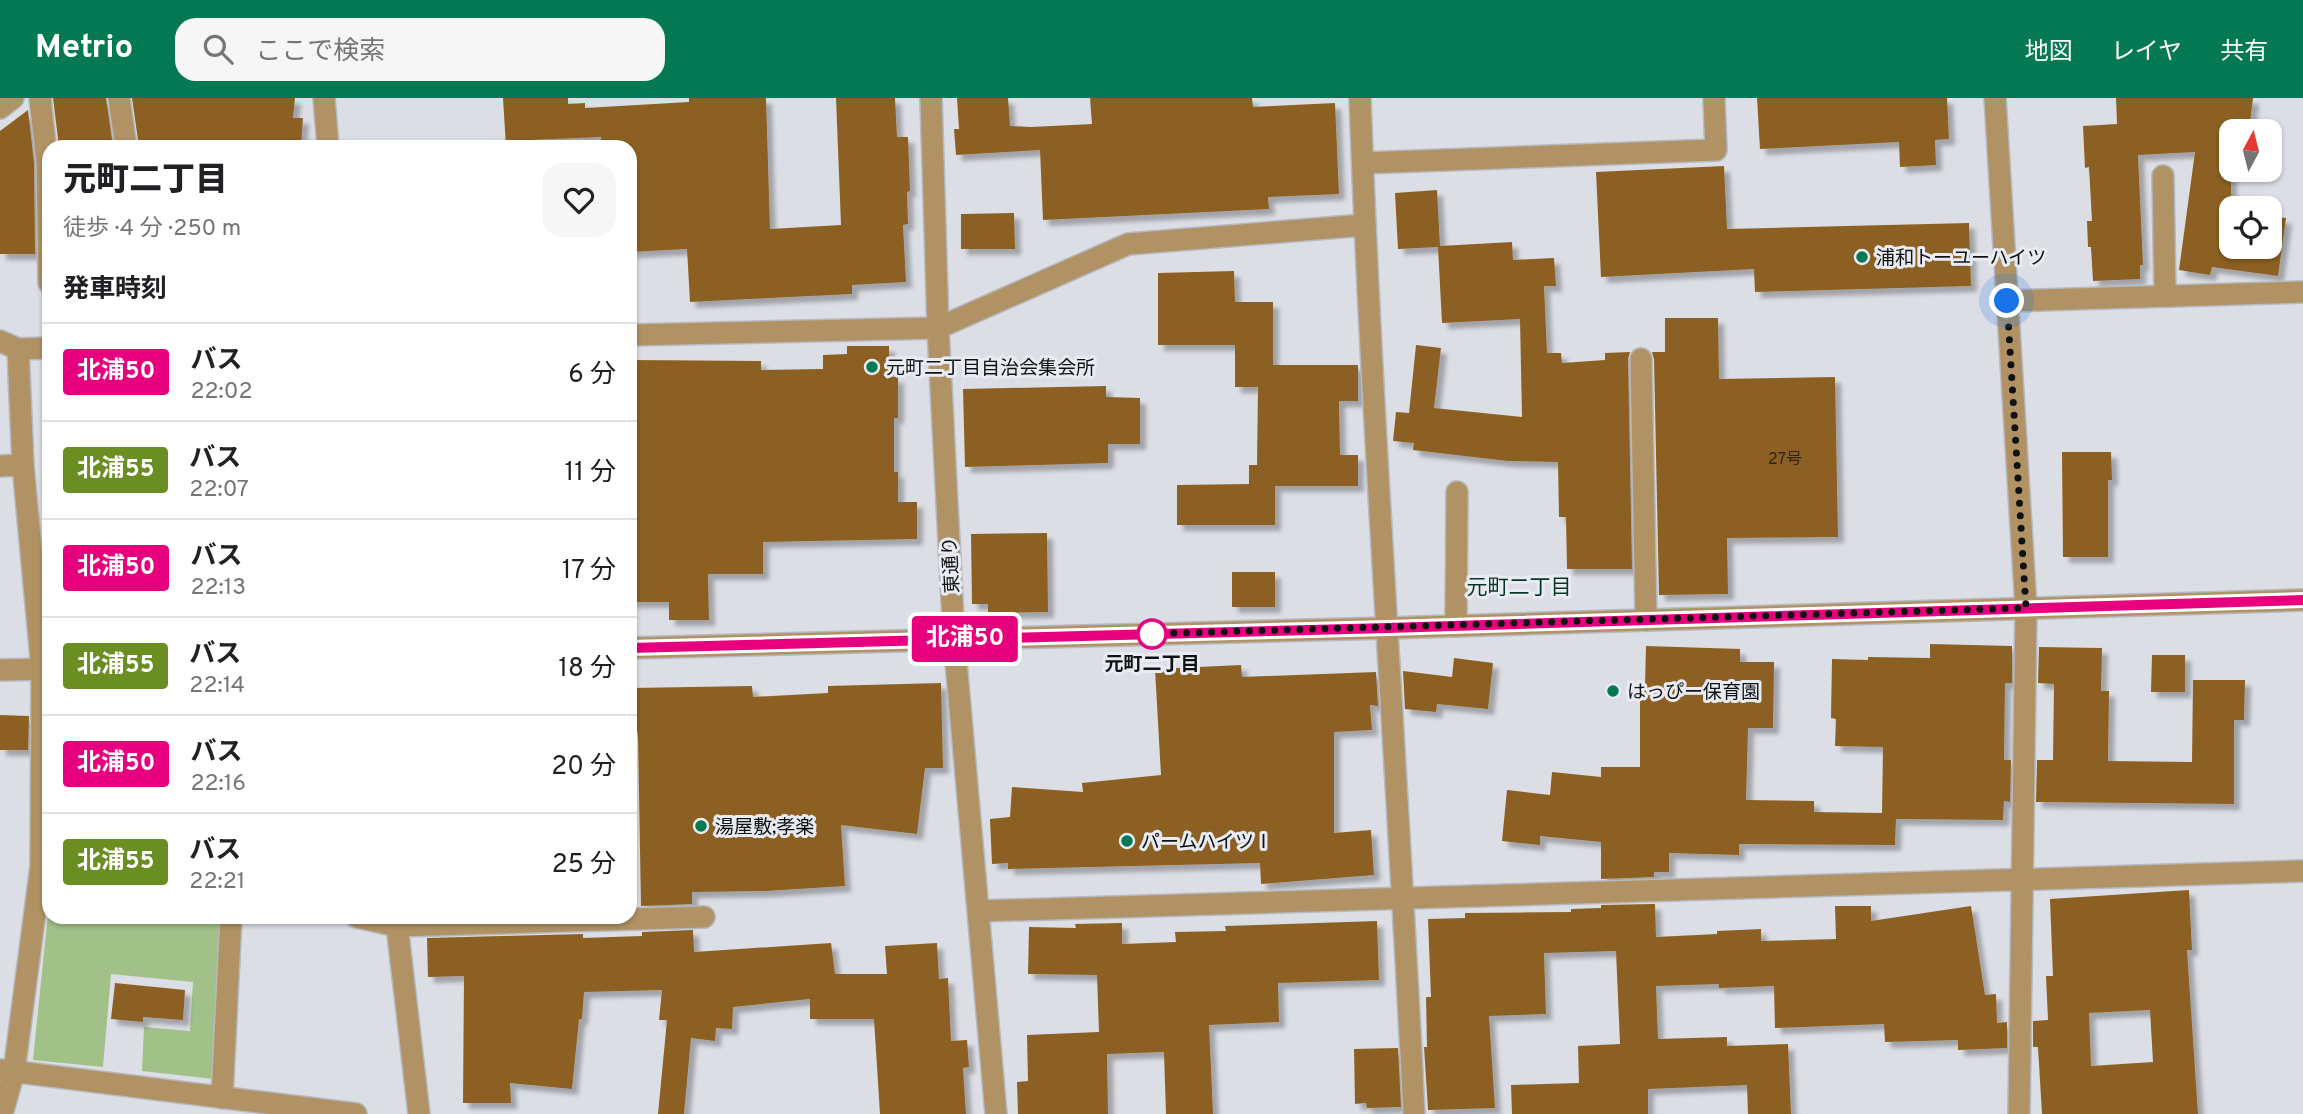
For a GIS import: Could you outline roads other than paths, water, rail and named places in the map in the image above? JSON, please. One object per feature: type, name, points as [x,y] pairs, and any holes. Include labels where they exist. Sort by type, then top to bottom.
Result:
[{"type":"street","points":[[0,108],[13,98]]},
{"type":"street","points":[[40,98],[45,140]]},
{"type":"street","points":[[118,98],[125,140]]},
{"type":"street","points":[[324,98],[327,140]]},
{"type":"street","name":"東通り","points":[[932,98],[938,328],[954,639],[996,1114]]},
{"type":"street","points":[[1360,98],[1404,897],[1413,1114]]},
{"type":"street","points":[[1363,163],[1716,150],[1714,98]]},
{"type":"street","points":[[1995,98],[2026,608],[2019,1114]]},
{"type":"street","points":[[2163,176],[2165,296]]},
{"type":"street","points":[[637,335],[938,328],[1128,244],[1365,225]]},
{"type":"street","points":[[2007,301],[2303,292]]},
{"type":"street","points":[[42,347],[9,345],[42,634]]},
{"type":"street","points":[[1641,359],[1646,620]]},
{"type":"street","points":[[0,466],[23,465]]},
{"type":"street","points":[[1456,626],[1457,492]]},
{"type":"street","points":[[637,648],[2303,600]]},
{"type":"street","points":[[0,670],[42,669]]},
{"type":"street","points":[[979,911],[2303,872]]},
{"type":"street","points":[[2,1114],[7,1071],[42,882]]},
{"type":"street","points":[[637,918],[704,917]]},
{"type":"street","points":[[222,1098],[231,924]]},
{"type":"street","points":[[396,924],[419,1114]]},
{"type":"street","points":[[7,1071],[356,1114]]},
{"type":"place","name":"浦和トーユーハイツ","points":[[1862,257]]},
{"type":"place","name":"元町二丁目自治会集会所","points":[[872,367]]},
{"type":"place","name":"元町二丁目","points":[[1152,634]]},
{"type":"place","name":"はっぴー保育園","points":[[1613,691]]},
{"type":"place","name":"湯屋敷;孝楽","points":[[701,826]]},
{"type":"place","name":"パームハイツⅠ","points":[[1127,841]]},
{"type":"district","name":"元町二丁目","points":[[1519,587]]}]
